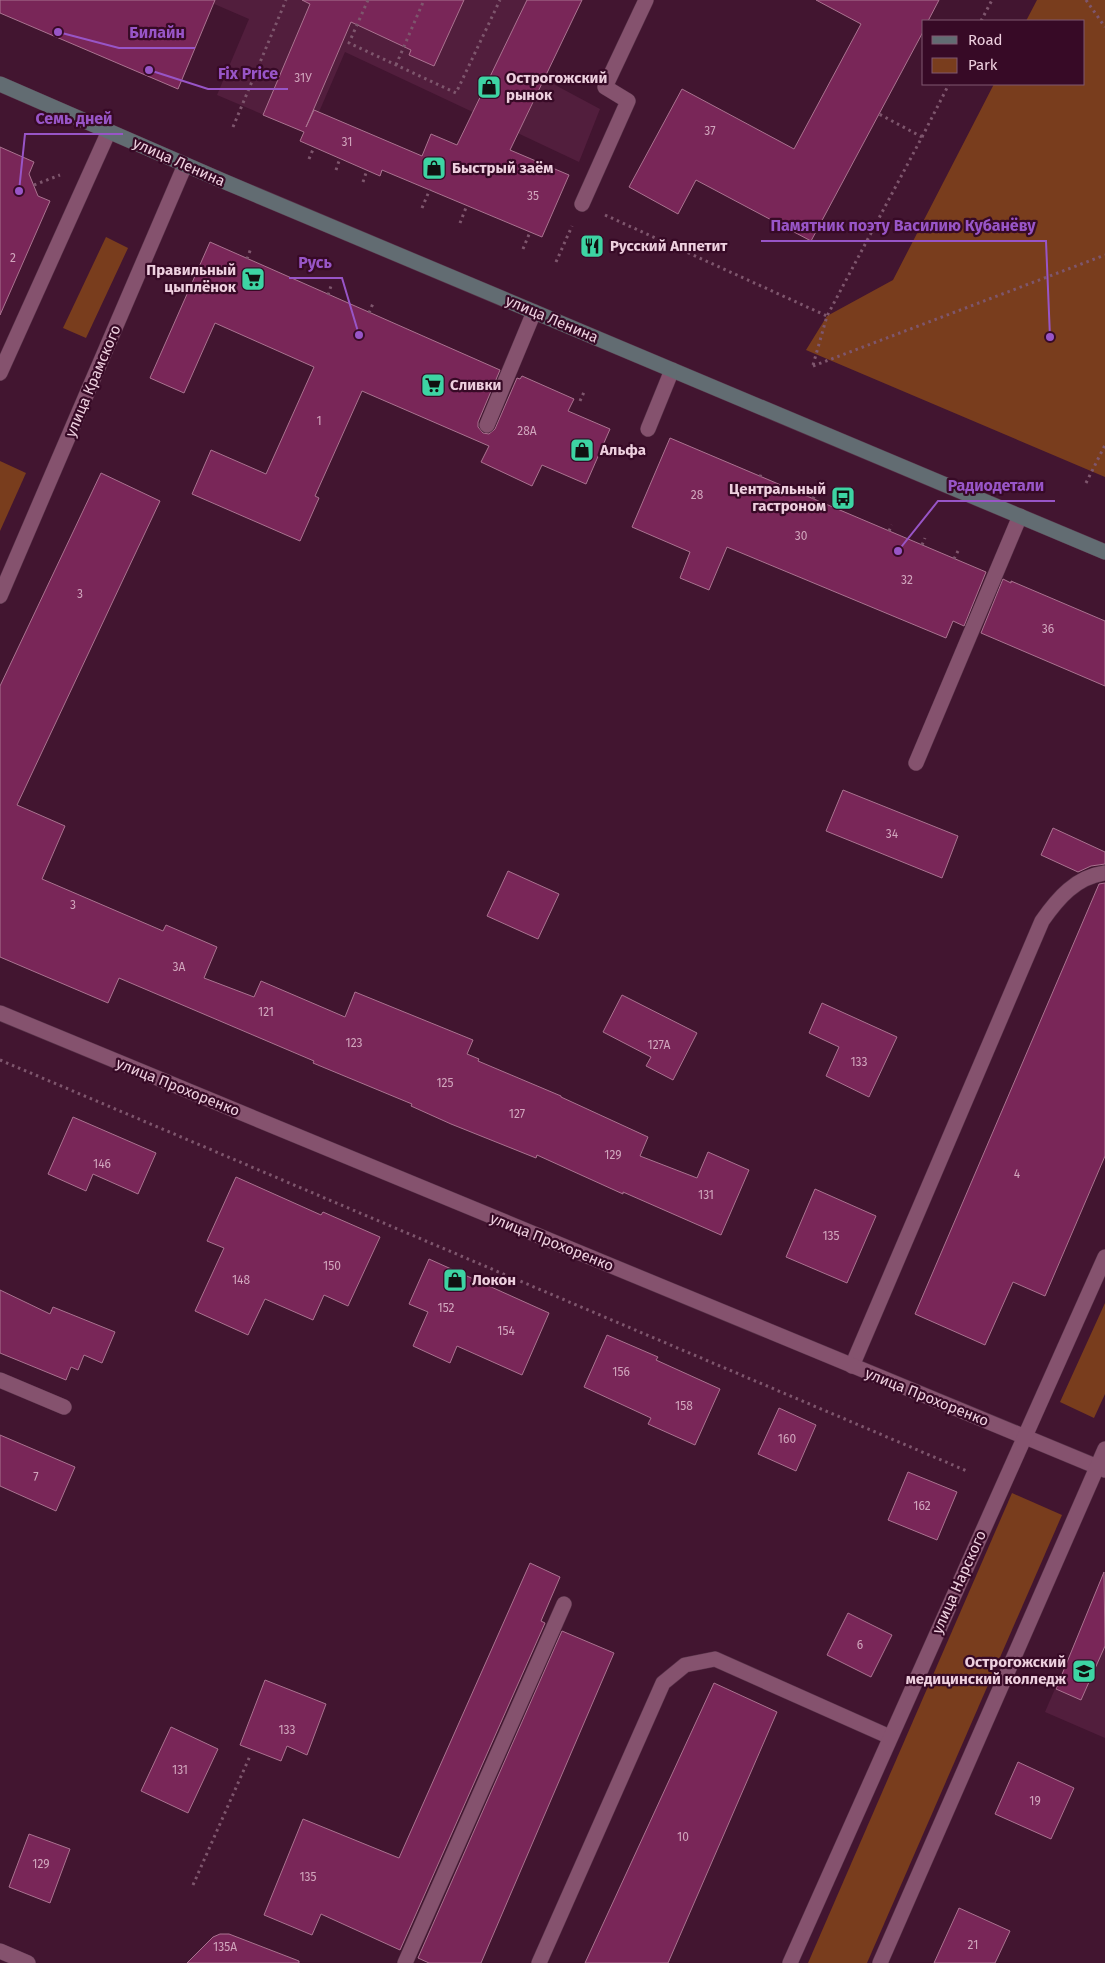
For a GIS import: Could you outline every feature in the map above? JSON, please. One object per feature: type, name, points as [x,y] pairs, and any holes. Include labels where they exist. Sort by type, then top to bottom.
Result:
[{"type":"main road","name":"улица Ленина","points":[[0,84],[185,165],[1105,552]]},
{"type":"street","points":[[582,204],[628,101],[605,87],[646,0]]},
{"type":"street","points":[[0,373],[109,132]]},
{"type":"street","name":"улица Крамского","points":[[0,596],[185,165]]},
{"type":"street","points":[[487,425],[534,312]]},
{"type":"street","points":[[648,429],[672,370]]},
{"type":"street","points":[[916,762],[1020,516]]},
{"type":"street","points":[[852,1366],[1042,921],[1056,901],[1074,885],[1096,874],[1105,873]]},
{"type":"street","name":"улица Прохоренко","points":[[0,1013],[1101,1468]]},
{"type":"street","name":"улица Нарского","points":[[790,1963],[1105,1257]]},
{"type":"street","points":[[0,1380],[64,1407]]},
{"type":"street","points":[[880,1963],[1101,1468],[1105,1449]]},
{"type":"street","points":[[405,1963],[564,1604]]},
{"type":"street","points":[[538,1963],[663,1682],[685,1665],[715,1659],[890,1737]]},
{"type":"street","points":[[4,1956],[28,1963]]},
{"type":"path","points":[[233,127],[286,0]]},
{"type":"path","points":[[368,0],[349,43],[456,92],[500,0]]},
{"type":"path","points":[[396,65],[424,0]]},
{"type":"path","points":[[982,20],[992,0]]},
{"type":"path","points":[[1086,0],[1105,27]]},
{"type":"path","points":[[948,85],[827,316],[813,366],[1105,255]]},
{"type":"path","points":[[879,114],[922,137]]},
{"type":"path","points":[[310,159],[314,147]]},
{"type":"path","points":[[336,170],[340,158]]},
{"type":"path","points":[[363,182],[367,170]]},
{"type":"path","points":[[34,185],[64,173]]},
{"type":"path","points":[[422,208],[430,189]]},
{"type":"path","points":[[556,262],[582,204],[827,316]]},
{"type":"path","points":[[460,223],[468,205]]},
{"type":"path","points":[[523,249],[530,232]]},
{"type":"path","points":[[247,258],[251,248]]},
{"type":"path","points":[[328,295],[332,283]]},
{"type":"path","points":[[369,313],[374,301]]},
{"type":"path","points":[[580,401],[584,392]]},
{"type":"path","points":[[1086,483],[1105,445]]},
{"type":"path","points":[[760,476],[762,471]]},
{"type":"path","points":[[889,531],[892,526]]},
{"type":"path","points":[[922,545],[925,538]]},
{"type":"path","points":[[954,559],[958,550]]},
{"type":"path","points":[[0,1060],[967,1471]]},
{"type":"path","points":[[193,1884],[250,1756]]},
{"type":"shaded area","name":"Острогожский рынок","points":[[205,0],[582,0],[544,79],[600,109],[579,162],[345,52],[319,112],[314,110],[304,132],[217,95],[249,19]]},
{"type":"shaded area","name":"Острогожский медицинский колледж","points":[[1105,1573],[1105,1738],[1045,1712]]},
{"type":"green space","points":[[1037,0],[1105,0],[1105,477],[806,350],[827,316],[893,280],[993,85],[1085,85],[1085,20],[1027,20]]},
{"type":"green space","points":[[106,237],[128,248],[86,338],[63,328]]},
{"type":"green space","points":[[0,461],[26,473],[0,531]]},
{"type":"green space","points":[[1105,1303],[1105,1394],[1094,1418],[1060,1402]]},
{"type":"green space","points":[[1012,1493],[1062,1515],[867,1963],[808,1963]]},
{"type":"building","points":[[0,0],[215,0],[178,89],[0,13]]},
{"type":"building","points":[[302,0],[464,0],[434,66],[409,55],[411,50],[351,22],[306,127],[314,110],[422,156],[431,134],[457,145],[527,0],[582,0],[510,150],[569,175],[542,237],[382,170],[380,176],[300,141],[304,132],[263,115],[310,4]]},
{"type":"building","points":[[816,0],[939,0],[929,20],[922,20],[922,34],[811,241],[696,180],[678,214],[629,187],[682,89],[794,149],[861,24]]},
{"type":"building","points":[[0,147],[34,162],[29,174],[38,196],[50,201],[0,315]]},
{"type":"building","points":[[210,242],[500,370],[478,422],[478,427],[483,433],[489,434],[495,429],[517,378],[520,379],[522,376],[574,399],[568,411],[610,429],[586,484],[542,465],[532,486],[481,462],[489,446],[362,391],[315,496],[319,498],[300,541],[192,494],[211,450],[266,474],[314,367],[215,323],[184,393],[150,378]]},
{"type":"building","points":[[670,438],[986,572],[964,626],[953,621],[946,638],[727,547],[709,590],[680,578],[690,552],[632,527]]},
{"type":"building","points":[[101,473],[160,501],[17,805],[65,826],[42,879],[163,931],[166,925],[217,947],[204,978],[254,997],[261,981],[345,1017],[355,992],[473,1040],[467,1054],[479,1059],[478,1061],[561,1096],[648,1137],[640,1156],[697,1178],[708,1152],[749,1170],[721,1235],[537,1155],[536,1158],[451,1124],[411,1106],[412,1104],[119,978],[108,1003],[0,957],[0,686]]},
{"type":"building","points":[[1003,579],[1105,621],[1105,686],[981,633]]},
{"type":"building","points":[[843,790],[958,836],[942,878],[826,831]]},
{"type":"building","points":[[1053,828],[1105,852],[1105,864],[1091,866],[1078,872],[1041,855]]},
{"type":"building","points":[[508,871],[559,894],[538,939],[487,916]]},
{"type":"building","points":[[1105,883],[1105,1156],[1045,1296],[1013,1282],[985,1345],[915,1314],[1099,884]]},
{"type":"building","points":[[622,995],[697,1033],[673,1080],[646,1066],[651,1057],[603,1032]]},
{"type":"building","points":[[822,1003],[897,1037],[869,1097],[826,1076],[839,1047],[809,1033]]},
{"type":"building","points":[[73,1117],[156,1153],[138,1194],[93,1174],[86,1191],[48,1174]]},
{"type":"building","points":[[236,1177],[321,1215],[323,1212],[380,1237],[348,1306],[324,1295],[313,1320],[265,1299],[248,1335],[195,1311],[224,1248],[207,1241]]},
{"type":"building","points":[[815,1189],[876,1216],[847,1283],[786,1257]]},
{"type":"building","points":[[429,1259],[549,1313],[522,1375],[457,1346],[450,1363],[413,1346],[428,1312],[409,1304]]},
{"type":"building","points":[[0,1290],[50,1314],[53,1307],[115,1332],[102,1363],[84,1355],[78,1370],[71,1367],[66,1380],[0,1353]]},
{"type":"building","points":[[607,1335],[658,1357],[656,1360],[720,1389],[695,1445],[648,1424],[651,1418],[584,1387]]},
{"type":"building","points":[[779,1408],[816,1425],[796,1471],[758,1454]]},
{"type":"building","points":[[0,1435],[75,1467],[56,1511],[0,1486]]},
{"type":"building","points":[[908,1472],[957,1492],[937,1540],[888,1520]]},
{"type":"building","points":[[530,1563],[560,1577],[541,1621],[545,1623],[400,1950],[321,1914],[312,1935],[264,1915],[303,1819],[399,1858]]},
{"type":"building","points":[[1104,1572],[1105,1646],[1081,1700],[1056,1689]]},
{"type":"building","points":[[848,1613],[892,1635],[871,1677],[827,1655]]},
{"type":"building","points":[[562,1631],[614,1653],[481,1963],[429,1963],[418,1958]]},
{"type":"building","points":[[265,1680],[326,1704],[307,1755],[287,1746],[281,1761],[240,1745]]},
{"type":"building","points":[[714,1683],[777,1712],[668,1963],[585,1963]]},
{"type":"building","points":[[171,1727],[218,1749],[188,1813],[141,1791]]},
{"type":"building","points":[[1018,1762],[1074,1788],[1051,1839],[995,1814]]},
{"type":"building","points":[[29,1834],[70,1849],[50,1903],[9,1887]]},
{"type":"building","points":[[959,1908],[1010,1931],[995,1963],[934,1963]]},
{"type":"building","points":[[220,1934],[229,1934],[299,1961],[299,1963],[187,1963],[213,1937]]},
{"type":"place","name":"Билайн","points":[[58,32]]},
{"type":"place","name":"Fix Price","points":[[149,70]]},
{"type":"place","name":"Острогожский рынок","points":[[489,87]]},
{"type":"place","name":"Быстрый заём","points":[[434,168]]},
{"type":"place","name":"Семь дней","points":[[19,191]]},
{"type":"place","name":"Русский Аппетит","points":[[592,246]]},
{"type":"place","name":"Правильный цыплёнок","points":[[253,279]]},
{"type":"place","name":"Русь","points":[[359,335]]},
{"type":"place","name":"Памятник поэту Василию Кубанёву","points":[[1050,337]]},
{"type":"place","name":"Сливки","points":[[433,385]]},
{"type":"place","name":"Альфа","points":[[582,450]]},
{"type":"place","name":"Центральный гастроном","points":[[843,498]]},
{"type":"place","name":"Радиодетали","points":[[898,551]]},
{"type":"place","name":"Локон","points":[[455,1280]]},
{"type":"place","name":"Острогожский медицинский колледж","points":[[1084,1671]]}]
